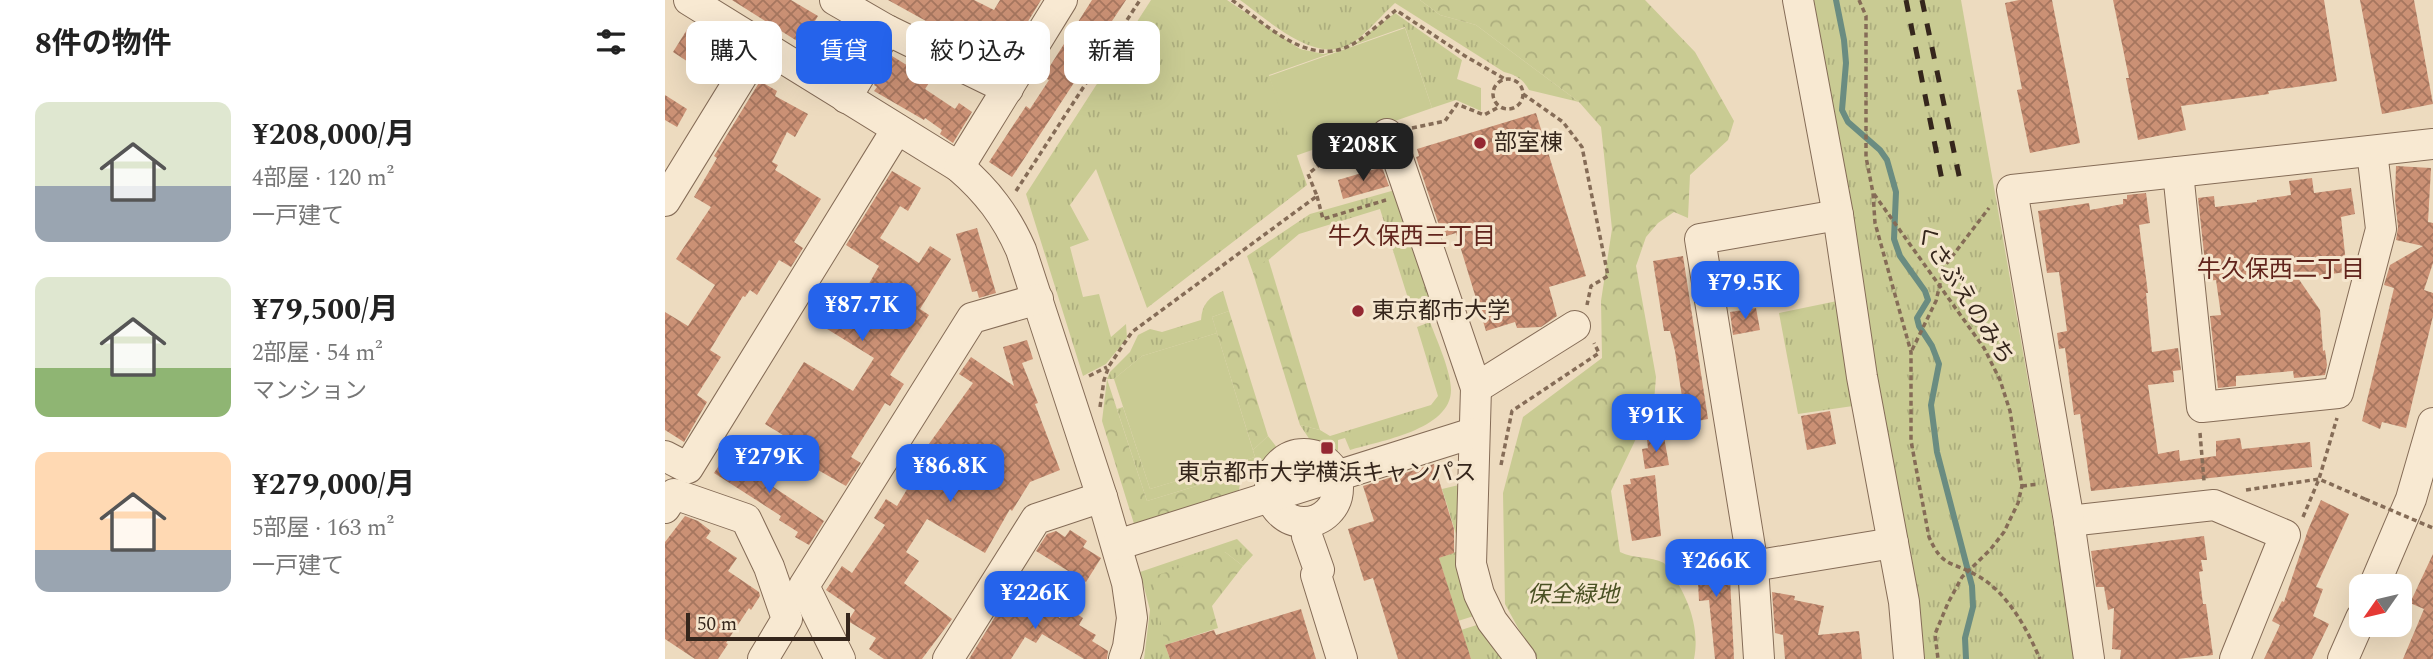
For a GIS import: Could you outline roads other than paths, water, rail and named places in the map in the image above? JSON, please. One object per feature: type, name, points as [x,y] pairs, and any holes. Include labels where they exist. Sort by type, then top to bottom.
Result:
[{"type":"street","points":[[689,0],[723,21]]},
{"type":"street","points":[[835,0],[871,21]]},
{"type":"street","points":[[959,167],[1062,0]]},
{"type":"street","points":[[1798,0],[1838,215],[1861,377],[1904,602],[1909,659]]},
{"type":"street","points":[[892,32],[1007,89]]},
{"type":"street","points":[[782,58],[959,167],[979,184],[1011,226],[1038,299],[1127,583],[1132,618],[1124,659]]},
{"type":"street","points":[[665,201],[737,84]]},
{"type":"street","points":[[846,97],[854,84]]},
{"type":"street","points":[[665,456],[688,468],[897,129]]},
{"type":"street","points":[[1387,134],[1398,159],[1476,388],[1471,565],[1479,594],[1492,621],[1521,659]]},
{"type":"street","points":[[2089,659],[2069,521],[2012,190],[2433,144]]},
{"type":"street","points":[[2178,172],[2201,407],[2338,393],[2381,229],[2372,151]]},
{"type":"street","points":[[1759,659],[1753,566],[1700,239],[1838,215]]},
{"type":"street","points":[[840,659],[804,586],[972,318],[1038,299]]},
{"type":"street","points":[[1476,388],[1575,326]]},
{"type":"street","points":[[2379,574],[2411,499],[2433,423]]},
{"type":"street","points":[[1117,545],[1266,489],[1280,463],[1295,454],[1309,453],[1335,465],[1473,433]]},
{"type":"street","points":[[1266,489],[1277,510],[1287,519],[1310,523],[1323,517],[1332,508],[1338,495],[1335,465]]},
{"type":"street","points":[[2401,574],[2433,492]]},
{"type":"street","points":[[665,508],[674,494],[746,519],[769,567],[787,619],[763,659]]},
{"type":"street","points":[[948,659],[1036,519],[1102,497]]},
{"type":"street","points":[[2069,521],[2214,505],[2284,535],[2235,659]]},
{"type":"street","points":[[1307,537],[1313,549],[1319,570],[1316,575],[1342,659]]},
{"type":"street","points":[[1753,566],[1893,543]]},
{"type":"street","points":[[2343,659],[2353,637]]},
{"type":"street","points":[[2364,659],[2374,637]]},
{"type":"waterway","points":[[1836,0],[1846,63],[1842,110],[1848,122],[1880,150],[1887,160],[1896,192],[1894,239],[1900,256],[1925,291],[1928,300],[1917,318],[1939,364],[1931,405],[1937,452],[1972,586],[1973,607],[1965,638],[1966,659]]},
{"type":"railway","points":[[1906,0],[1943,185]]},
{"type":"railway","points":[[1922,0],[1961,185]]},
{"type":"place","name":"部室棟","points":[[1480,143]]},
{"type":"place","name":"東京都市大学","points":[[1358,311]]},
{"type":"place","name":"東京都市大学横浜キャンパス","points":[[1327,448]]},
{"type":"district","name":"牛久保西三丁目","points":[[1412,237]]},
{"type":"district","name":"牛久保西二丁目","points":[[2281,270]]},
{"type":"park label","name":"保全緑地","points":[[1573,595]]}]
